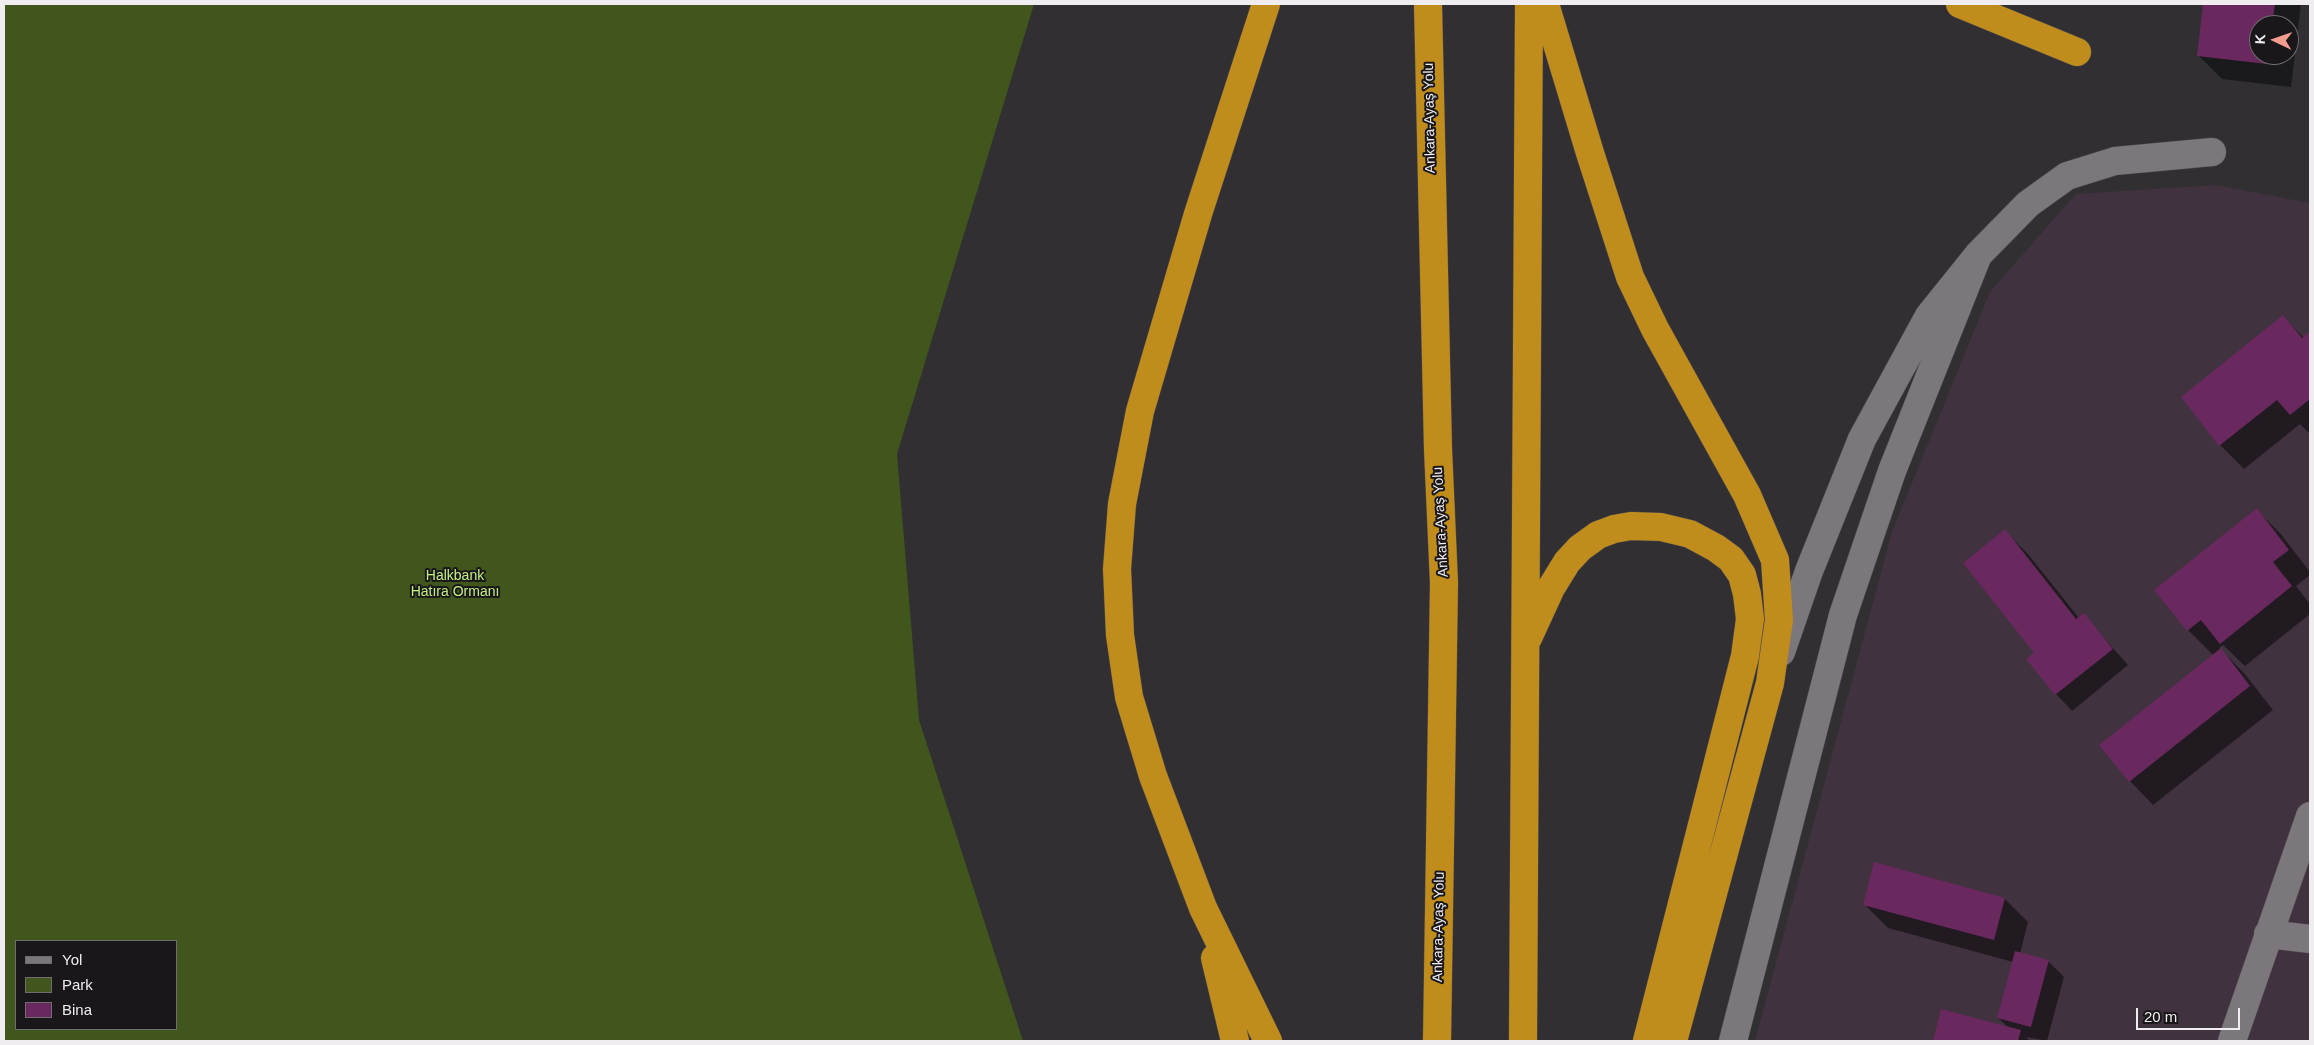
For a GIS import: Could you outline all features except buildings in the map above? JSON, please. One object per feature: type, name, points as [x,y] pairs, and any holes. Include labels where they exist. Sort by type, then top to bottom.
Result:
[{"type":"highway","points":[[1266,4],[1198,214],[1140,411],[1122,504],[1117,568],[1120,635],[1129,697],[1153,776],[1203,908],[1268,1041]]},
{"type":"highway","name":"Ankara-Ayaş Yolu","points":[[1428,4],[1438,449],[1444,583],[1437,1041]]},
{"type":"highway","points":[[1523,1041],[1529,4]]},
{"type":"highway","points":[[1545,4],[1630,277],[1642,304],[1748,495],[1775,560],[1779,620],[1770,683],[1673,1041]]},
{"type":"highway","points":[[1960,4],[2077,52]]},
{"type":"highway","points":[[1525,646],[1551,588],[1566,562],[1580,548],[1598,535],[1614,529],[1631,526],[1661,527],[1690,534],[1716,548],[1731,560],[1742,575],[1748,594],[1750,619],[1745,656],[1647,1041]]},
{"type":"highway","points":[[1203,908],[1235,1041]]},
{"type":"street","points":[[1770,683],[1809,571],[1862,439],[1929,316],[1978,255],[2028,204],[2067,176],[2115,161],[2212,152]]},
{"type":"street","points":[[1733,1041],[1843,616],[1892,471],[1978,255]]},
{"type":"street","points":[[2232,1041],[2310,816]]},
{"type":"street","points":[[2268,934],[2310,939]]},
{"type":"shaded area","points":[[2215,185],[2310,203],[2310,1041],[1755,1041],[1892,532],[1990,292],[2076,194]]},
{"type":"green space","name":"Halkbank Hatıra Ormanı","points":[[4,4],[1034,4],[897,454],[919,720],[1023,1041],[4,1041]]}]
